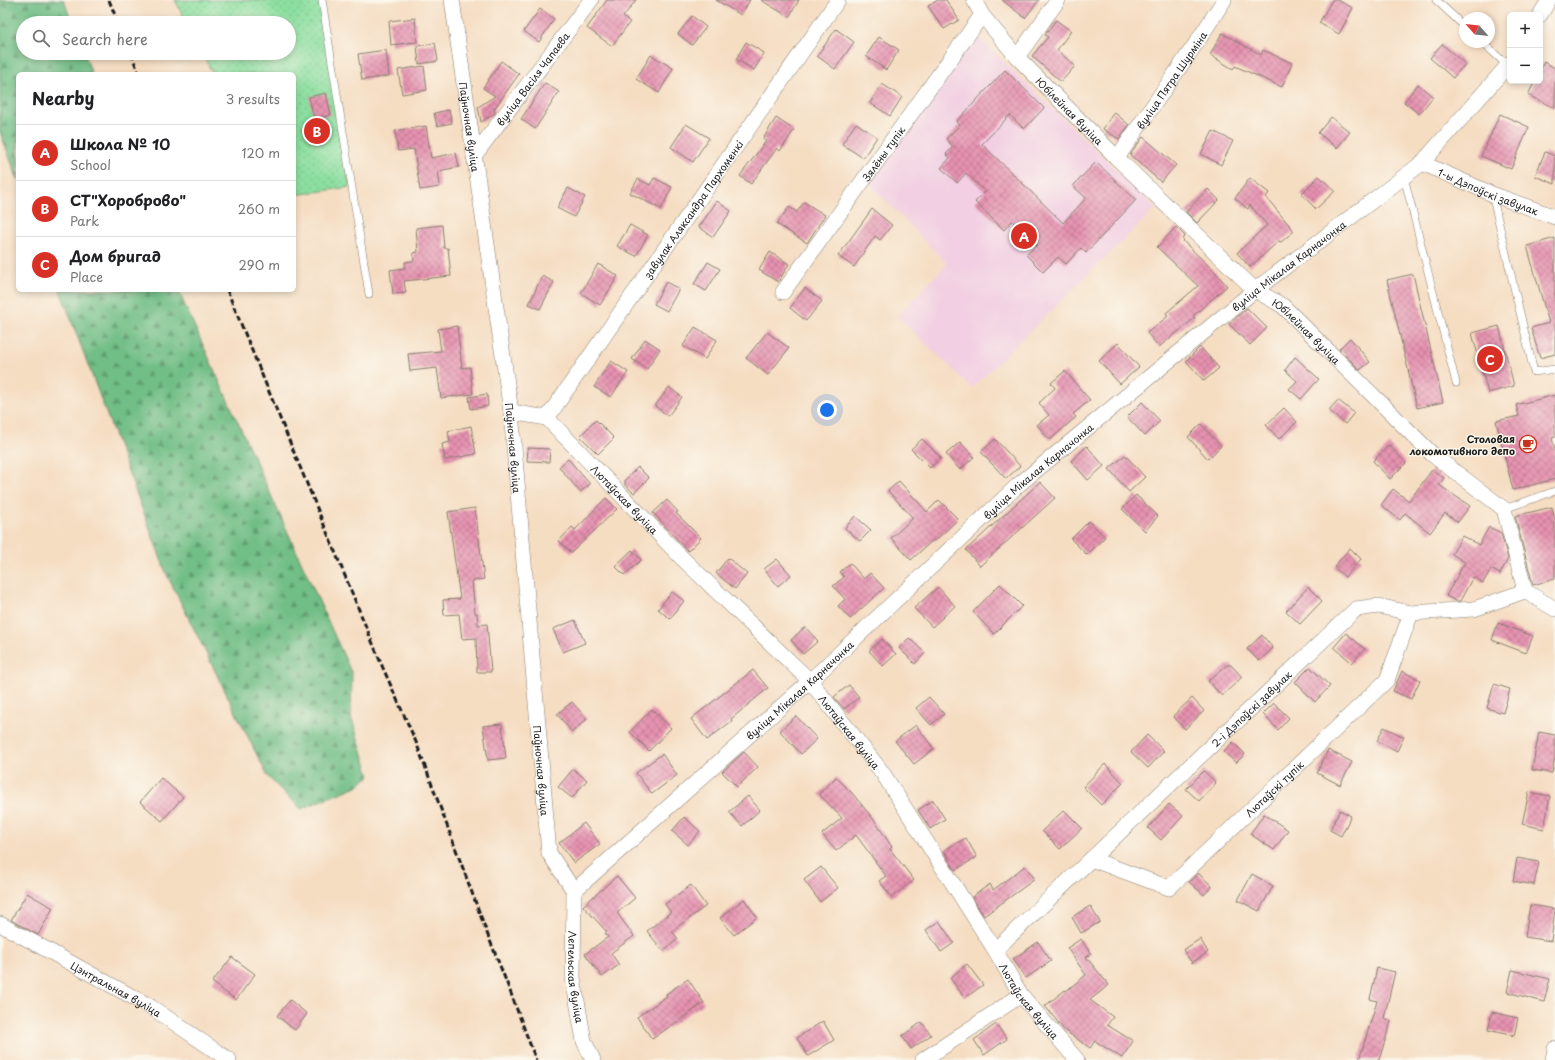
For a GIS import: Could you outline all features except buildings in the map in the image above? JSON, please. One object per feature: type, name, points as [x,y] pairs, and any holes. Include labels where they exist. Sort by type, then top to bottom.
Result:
[{"type":"street","name":"Паўночная вуліца","points":[[452,0],[511,412],[549,853],[574,891]]},
{"type":"street","name":"вуліца Васіля Чапаева","points":[[474,156],[591,0]]},
{"type":"street","name":"завулак Аляксандра Пархоменкі","points":[[547,418],[838,0]]},
{"type":"street","name":"Юбілейная вуліца","points":[[974,0],[982,15],[1017,57],[1116,158],[1255,290],[1283,306],[1433,455],[1504,509]]},
{"type":"street","points":[[1017,57],[1058,0]]},
{"type":"street","name":"вуліца Пятра Шурміна","points":[[1116,158],[1224,0]]},
{"type":"street","points":[[1542,12],[1549,0]]},
{"type":"street","name":"Зялёны тупік","points":[[783,292],[982,15]]},
{"type":"street","name":"вуліца Мікалая Карначонка","points":[[574,891],[810,681],[1017,486],[1255,290],[1422,163],[1507,67]]},
{"type":"street","name":"1-ы Дэпоўскі завулак","points":[[1422,163],[1492,194],[1555,217]]},
{"type":"street","points":[[511,412],[547,418]]},
{"type":"street","name":"Лютаўская вуліца","points":[[547,418],[681,557],[810,681],[882,772],[995,950],[1021,995],[1077,1060]]},
{"type":"street","points":[[1504,509],[1525,591],[1555,609]]},
{"type":"street","name":"2-і Дэпоўскі завулак","points":[[995,950],[1356,609],[1378,606],[1411,613],[1474,608],[1525,591]]},
{"type":"street","name":"Лютаўскі тупік","points":[[1091,859],[1169,888],[1387,680],[1411,613]]},
{"type":"street","name":"Лепельская вуліца","points":[[574,891],[573,978],[584,1041],[593,1060]]},
{"type":"street","name":"Цэнтральная вуліца","points":[[0,924],[151,1007],[229,1060]]},
{"type":"street","points":[[923,1060],[1021,995]]},
{"type":"street","points":[[1553,1060],[1555,1049]]},
{"type":"lane","points":[[322,0],[369,294]]},
{"type":"lane","points":[[1436,0],[1459,21]]},
{"type":"lane","points":[[1489,48],[1507,63]]},
{"type":"lane","points":[[1404,177],[1456,383]]},
{"type":"lane","points":[[1492,194],[1534,372],[1555,370]]},
{"type":"lane","points":[[1504,509],[1555,491]]},
{"type":"shaded area","points":[[975,34],[1156,208],[972,388],[897,316],[947,264],[869,183]]},
{"type":"green space","points":[[0,0],[64,0],[70,16],[16,16],[16,60],[87,60],[91,72],[16,72],[16,175],[0,132]]},
{"type":"green space","points":[[175,0],[320,0],[350,187],[296,195],[296,72],[212,72],[206,60],[296,60],[296,16],[183,16]]},
{"type":"green space","points":[[61,292],[179,292],[352,674],[351,717],[370,776],[357,786],[301,809],[268,777],[167,575]]},
{"type":"railway","points":[[109,0],[115,16]]},
{"type":"railway","points":[[134,60],[138,72]]},
{"type":"railway","points":[[228,292],[383,668],[416,742],[536,1060]]},
{"type":"place","name":"СТ\"Хороброво\"","points":[[317,131]]},
{"type":"place","name":"Школа № 10","points":[[1024,236]]},
{"type":"place","name":"Дом бригад","points":[[1490,359]]},
{"type":"place","name":"Столовая локомотивного депо","points":[[1528,444]]}]
